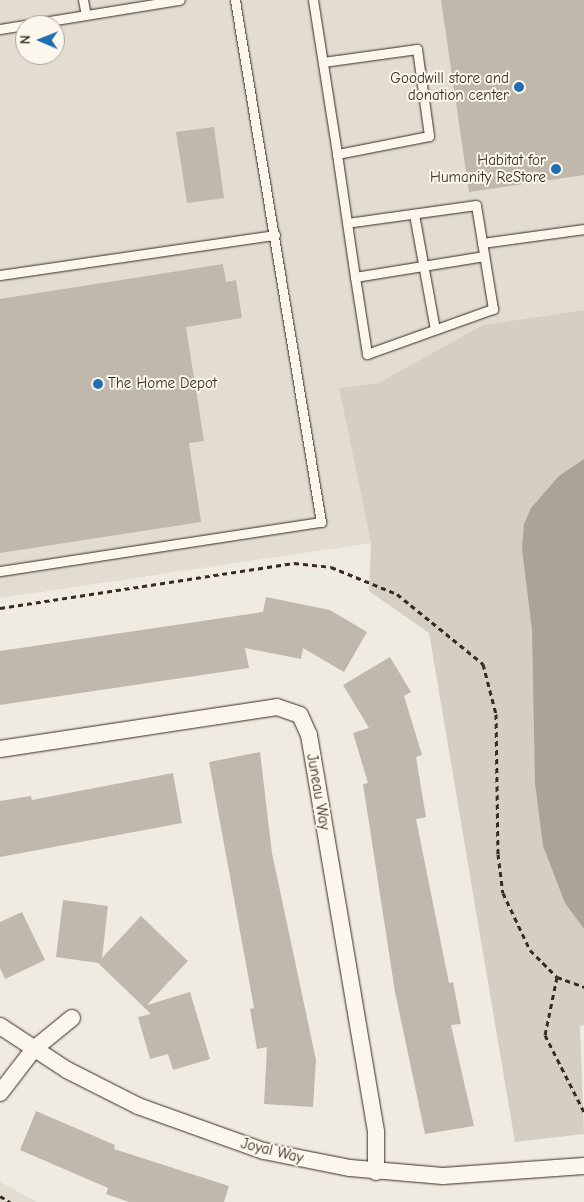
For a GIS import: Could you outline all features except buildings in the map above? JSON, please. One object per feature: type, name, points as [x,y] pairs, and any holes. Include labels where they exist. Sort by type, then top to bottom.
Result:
[{"type":"street","name":"Juneau Way","points":[[0,749],[276,707],[300,715],[309,735],[376,1132],[376,1172]]},
{"type":"street","points":[[0,1093],[34,1050],[72,1018]]},
{"type":"street","points":[[0,1026],[34,1050]]},
{"type":"street","name":"Joyal Way","points":[[34,1050],[112,1094],[185,1125],[264,1151],[376,1172],[474,1176],[584,1166]]},
{"type":"lane","points":[[83,0],[86,15]]},
{"type":"lane","points":[[0,29],[178,0]]},
{"type":"lane","points":[[0,571],[321,522],[235,0]]},
{"type":"lane","points":[[313,0],[323,62],[336,154],[367,354],[493,309],[476,204],[347,223]]},
{"type":"lane","points":[[323,62],[417,49],[429,136],[336,154]]},
{"type":"lane","points":[[414,214],[436,329]]},
{"type":"lane","points":[[482,243],[584,229]]},
{"type":"lane","points":[[0,275],[275,235]]},
{"type":"lane","points":[[355,277],[484,256]]},
{"type":"path","points":[[0,608],[294,563],[331,567],[397,594],[483,664],[496,714],[498,854],[503,893],[530,950],[557,976],[584,987]]},
{"type":"path","points":[[557,976],[545,1035],[584,1112]]},
{"type":"path","points":[[0,1196],[10,1202]]},
{"type":"shaded area","points":[[0,0],[584,0],[584,310],[483,325],[378,383],[339,388],[371,543],[0,598]]},
{"type":"shaded area","points":[[584,310],[584,1025],[580,1026],[584,1134],[515,1142],[429,633],[369,591],[371,543],[339,388],[378,383],[483,325]]},
{"type":"shaded area","points":[[584,459],[584,929],[565,903],[543,846],[535,783],[532,630],[522,549],[524,524],[531,508],[559,476]]},
{"type":"shaded area","points":[[0,1182],[37,1202],[0,1202]]},
{"type":"place","name":"Goodwill store and donation center","points":[[519,87]]},
{"type":"place","name":"Habitat for Humanity ReStore","points":[[556,169]]},
{"type":"place","name":"The Home Depot","points":[[98,384]]}]
